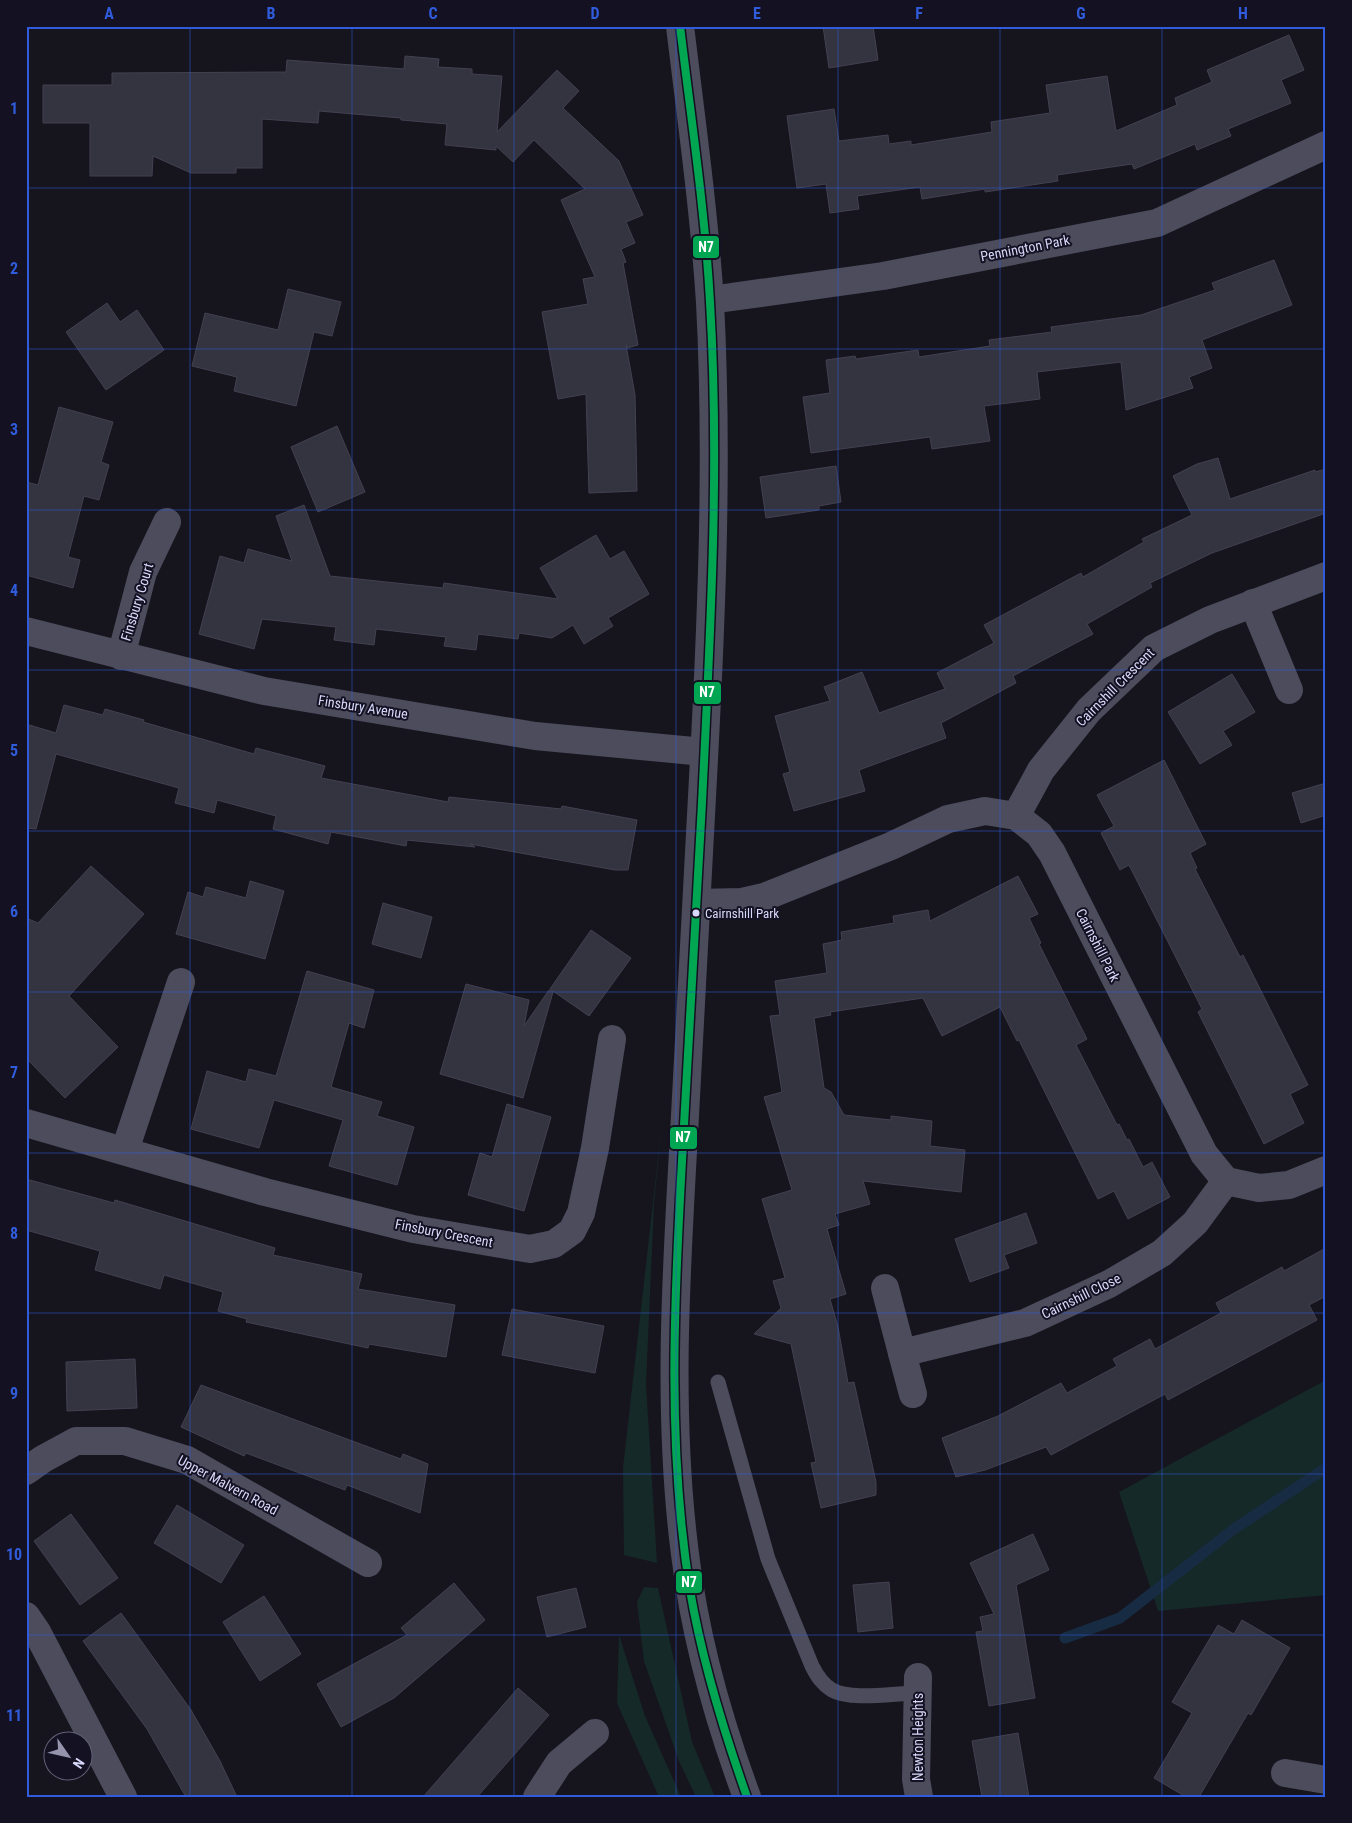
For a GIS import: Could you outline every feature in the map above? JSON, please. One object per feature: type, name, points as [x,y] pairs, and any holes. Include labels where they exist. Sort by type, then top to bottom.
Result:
[{"type":"street","points":[[680,26],[710,300],[713,450],[712,588],[675,1335],[680,1493],[684,1554],[694,1617],[729,1750],[747,1797]]},
{"type":"street","name":"Pennington Park","points":[[710,300],[883,276],[1157,223],[1326,146]]},
{"type":"street","name":"Finsbury Court","points":[[121,656],[143,572],[167,522]]},
{"type":"street","name":"Cairnshill Crescent","points":[[1016,816],[1041,770],[1089,710],[1154,648],[1210,620],[1326,576]]},
{"type":"street","points":[[1253,603],[1289,690]]},
{"type":"street","name":"Finsbury Avenue","points":[[26,631],[264,691],[526,734],[704,752]]},
{"type":"street","name":"Cairnshill Park","points":[[697,903],[742,902],[764,897],[891,846],[948,818],[984,811],[1016,816],[1039,834],[1052,853],[1204,1154],[1226,1181]]},
{"type":"street","points":[[125,1150],[181,982]]},
{"type":"street","name":"Finsbury Crescent","points":[[26,1123],[125,1150],[265,1192],[413,1229],[530,1249],[554,1244],[572,1231],[581,1213],[595,1148],[612,1039]]},
{"type":"street","points":[[1226,1181],[1259,1188],[1274,1187],[1289,1185],[1326,1170]]},
{"type":"street","name":"Cairnshill Close","points":[[902,1353],[1025,1323],[1109,1284],[1162,1253],[1195,1223],[1226,1181]]},
{"type":"street","points":[[885,1288],[913,1394]]},
{"type":"street","name":"Upper Malvern Road","points":[[26,1471],[43,1459],[76,1441],[125,1440],[187,1460],[368,1563]]},
{"type":"street","points":[[26,1616],[38,1632],[123,1797]]},
{"type":"street","name":"Newton Heights","points":[[917,1685],[916,1779],[919,1797]]},
{"type":"street","points":[[537,1797],[559,1763],[595,1733]]},
{"type":"street","points":[[1285,1773],[1326,1780]]},
{"type":"lane","points":[[718,1382],[768,1559],[820,1681],[833,1691],[852,1695],[917,1685]]},
{"type":"green space","points":[[662,1123],[654,1203],[646,1384],[657,1563],[624,1555],[623,1468]]},
{"type":"green space","points":[[1326,1380],[1326,1595],[1158,1611],[1119,1492]]},
{"type":"green space","points":[[644,1587],[658,1588],[692,1742],[715,1797],[696,1797],[679,1761],[644,1661],[637,1602]]},
{"type":"green space","points":[[619,1635],[645,1716],[681,1797],[659,1797],[617,1703]]},
{"type":"building","points":[[823,26],[873,26],[878,60],[829,68]]},
{"type":"building","points":[[1289,35],[1304,70],[1281,80],[1291,103],[1228,129],[1231,136],[1197,150],[1195,144],[1134,169],[1132,164],[1057,175],[1058,181],[985,192],[985,189],[922,199],[920,187],[857,196],[859,209],[830,213],[826,184],[797,188],[787,116],[834,109],[839,141],[888,135],[889,144],[911,141],[911,145],[992,132],[991,122],[1050,113],[1046,85],[1107,76],[1116,131],[1177,105],[1175,98],[1212,82],[1207,70]]},
{"type":"building","points":[[405,56],[439,59],[438,67],[472,69],[472,74],[502,76],[497,132],[557,70],[579,91],[563,108],[619,161],[643,215],[626,222],[635,243],[621,249],[626,262],[623,263],[638,345],[627,348],[626,345],[635,395],[637,491],[589,493],[586,394],[558,399],[542,312],[588,304],[583,279],[595,277],[561,200],[585,189],[534,140],[513,162],[496,146],[496,150],[445,145],[447,124],[319,111],[318,123],[262,119],[262,168],[236,168],[236,173],[191,173],[153,156],[152,176],[90,176],[90,123],[43,123],[43,85],[112,85],[112,73],[286,72],[287,60],[404,69]]},
{"type":"building","points":[[1274,260],[1292,305],[1202,340],[1212,368],[1189,377],[1193,388],[1126,410],[1121,362],[1037,372],[1040,399],[984,406],[990,441],[932,449],[930,437],[811,453],[803,397],[830,393],[826,360],[855,356],[856,359],[918,350],[919,357],[990,346],[989,340],[1052,332],[1051,327],[1141,315],[1215,290],[1212,283]]},
{"type":"building","points":[[288,289],[341,302],[332,336],[314,332],[296,406],[234,391],[237,377],[192,366],[205,313],[278,330]]},
{"type":"building","points":[[107,303],[120,322],[137,310],[164,350],[106,390],[66,332]]},
{"type":"building","points":[[59,407],[113,422],[101,462],[109,465],[99,500],[84,496],[68,557],[80,560],[73,588],[26,575],[26,482],[38,485]]},
{"type":"building","points":[[337,426],[365,492],[318,512],[291,447]]},
{"type":"building","points":[[1218,458],[1230,499],[1315,470],[1315,472],[1326,469],[1326,513],[1212,553],[1150,583],[1152,587],[1087,624],[1093,634],[1013,676],[1016,683],[941,723],[946,738],[859,770],[865,791],[794,811],[783,774],[790,772],[775,716],[830,701],[824,687],[862,672],[879,713],[945,689],[937,673],[994,643],[984,625],[1081,573],[1083,577],[1144,542],[1142,539],[1192,515],[1173,476],[1197,464]]},
{"type":"building","points":[[836,466],[841,502],[819,506],[819,510],[766,518],[760,477]]},
{"type":"building","points":[[304,505],[330,576],[443,588],[444,583],[558,599],[540,568],[596,535],[610,559],[624,551],[649,594],[608,618],[613,626],[584,644],[573,625],[552,638],[519,633],[518,639],[478,634],[476,650],[444,646],[446,637],[376,629],[374,645],[334,640],[336,627],[262,619],[254,649],[199,634],[220,556],[244,563],[248,549],[292,561],[276,516]]},
{"type":"building","points":[[1232,674],[1255,712],[1223,731],[1232,745],[1200,764],[1168,712]]},
{"type":"building","points":[[64,705],[103,715],[105,709],[254,754],[256,748],[325,766],[321,778],[448,802],[449,797],[561,809],[562,806],[637,820],[628,870],[615,870],[470,844],[475,847],[407,840],[406,846],[331,832],[328,844],[273,829],[276,816],[217,800],[214,813],[175,803],[179,788],[56,754],[36,829],[26,828],[26,724],[56,733]]},
{"type":"building","points":[[1164,760],[1206,844],[1190,853],[1197,868],[1195,869],[1240,957],[1243,955],[1308,1085],[1290,1094],[1304,1123],[1264,1144],[1198,1012],[1202,1009],[1129,865],[1120,870],[1101,833],[1114,826],[1097,795]]},
{"type":"building","points":[[1326,783],[1326,815],[1301,823],[1292,793]]},
{"type":"building","points":[[91,866],[144,914],[69,996],[118,1047],[65,1098],[26,1058],[26,918],[38,923]]},
{"type":"building","points":[[1018,876],[1038,914],[1029,918],[1041,943],[1039,944],[1087,1039],[1076,1045],[1117,1125],[1119,1124],[1127,1140],[1129,1139],[1143,1167],[1152,1162],[1170,1197],[1128,1219],[1114,1191],[1098,1199],[1019,1040],[1017,1041],[1000,1007],[942,1036],[923,998],[830,1012],[831,1015],[814,1018],[824,1088],[831,1092],[844,1115],[891,1120],[891,1116],[932,1121],[930,1146],[965,1150],[961,1192],[863,1181],[870,1204],[835,1214],[839,1225],[827,1229],[846,1294],[830,1299],[838,1327],[848,1383],[854,1382],[876,1482],[876,1495],[821,1508],[811,1463],[816,1462],[791,1344],[754,1334],[781,1308],[773,1281],[785,1278],[762,1199],[792,1190],[764,1097],[782,1092],[770,1016],[780,1015],[775,981],[827,973],[823,944],[842,940],[841,932],[894,923],[893,916],[928,910],[930,921]]},
{"type":"building","points":[[250,881],[284,891],[265,959],[176,934],[188,892],[203,897],[206,887],[246,898]]},
{"type":"building","points":[[383,903],[432,917],[421,958],[372,944]]},
{"type":"building","points":[[591,930],[631,958],[589,1016],[550,989]]},
{"type":"building","points":[[307,971],[374,990],[364,1028],[349,1023],[331,1087],[382,1102],[377,1116],[414,1127],[397,1185],[329,1166],[343,1120],[274,1100],[259,1148],[191,1129],[207,1071],[246,1082],[249,1069],[276,1076]]},
{"type":"building","points":[[466,984],[529,1000],[524,1026],[549,990],[553,992],[523,1098],[440,1074]]},
{"type":"building","points":[[507,1104],[551,1117],[524,1211],[468,1195],[480,1153],[492,1157]]},
{"type":"building","points":[[26,1179],[114,1203],[115,1200],[275,1248],[273,1255],[362,1274],[358,1289],[455,1305],[446,1357],[369,1344],[368,1348],[246,1322],[247,1319],[218,1311],[223,1292],[164,1275],[160,1289],[95,1270],[100,1251],[26,1230]]},
{"type":"building","points":[[1026,1213],[1037,1243],[1004,1255],[1009,1268],[970,1282],[955,1239]]},
{"type":"building","points":[[1326,1248],[1326,1296],[1309,1305],[1317,1320],[1168,1400],[1165,1394],[1051,1455],[1046,1447],[985,1470],[956,1477],[942,1438],[998,1416],[1061,1383],[1067,1393],[1117,1366],[1113,1359],[1150,1339],[1155,1349],[1221,1313],[1216,1303],[1282,1267],[1284,1271]]},
{"type":"building","points":[[512,1309],[604,1326],[595,1373],[502,1355]]},
{"type":"building","points":[[135,1359],[137,1408],[67,1411],[66,1362]]},
{"type":"building","points":[[201,1385],[401,1459],[403,1454],[428,1464],[420,1513],[347,1485],[345,1490],[246,1453],[244,1456],[181,1427]]},
{"type":"building","points":[[177,1505],[244,1545],[221,1583],[154,1543]]},
{"type":"building","points":[[71,1514],[118,1578],[80,1605],[34,1541]]},
{"type":"building","points":[[1033,1534],[1049,1570],[1016,1585],[1035,1698],[989,1706],[976,1632],[983,1631],[980,1617],[994,1614],[970,1563]]},
{"type":"building","points":[[889,1582],[893,1628],[858,1632],[853,1585]]},
{"type":"building","points":[[454,1583],[485,1620],[394,1698],[341,1727],[317,1684],[407,1635],[401,1628]]},
{"type":"building","points":[[576,1588],[586,1627],[547,1637],[537,1597]]},
{"type":"building","points":[[264,1596],[301,1654],[260,1681],[223,1622]]},
{"type":"building","points":[[121,1613],[191,1710],[220,1761],[237,1797],[186,1797],[147,1729],[83,1641]]},
{"type":"building","points":[[1242,1620],[1290,1648],[1251,1715],[1248,1713],[1199,1797],[1186,1797],[1154,1778],[1192,1713],[1172,1702],[1218,1625],[1234,1634]]},
{"type":"building","points":[[518,1688],[549,1715],[477,1797],[423,1797]]},
{"type":"building","points":[[1018,1733],[1029,1797],[982,1797],[972,1741]]},
{"type":"waterway","points":[[1065,1638],[1120,1618],[1234,1529],[1326,1468]]},
{"type":"transit line","name":"N7","points":[[680,26],[708,268],[713,365],[714,490],[711,616],[677,1268],[674,1376],[675,1429],[683,1537],[695,1616],[714,1695],[747,1797]]},
{"type":"place","name":"Cairnshill Park","points":[[696,913]]}]
